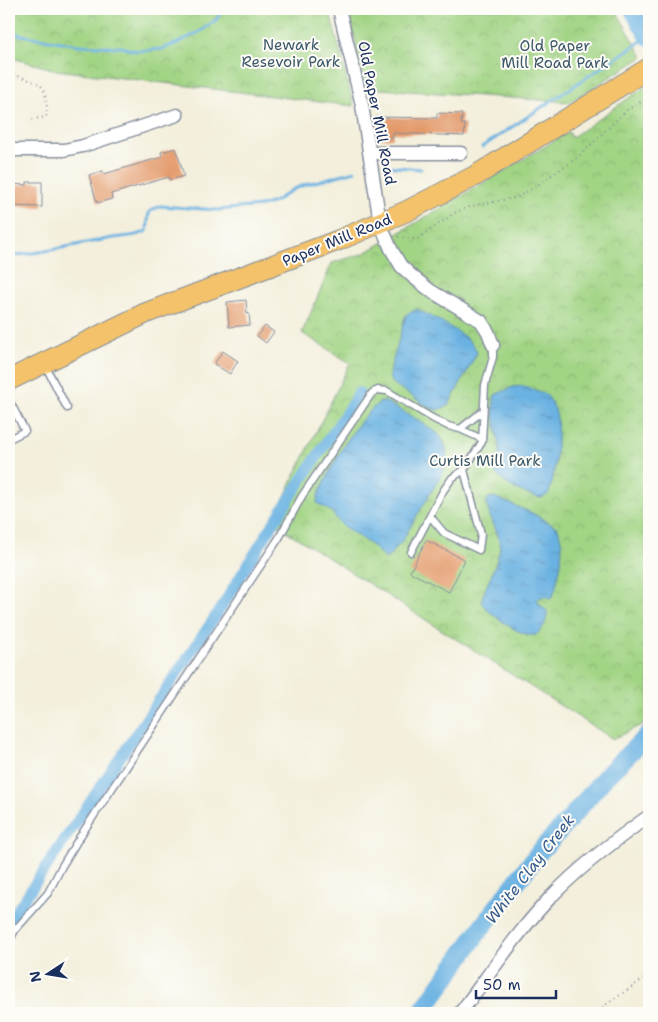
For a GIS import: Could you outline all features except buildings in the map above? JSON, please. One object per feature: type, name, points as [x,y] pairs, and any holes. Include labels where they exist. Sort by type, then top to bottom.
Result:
[{"type":"main road","name":"Paper Mill Road","points":[[9,380],[146,313],[380,223],[432,199],[475,176],[644,71]]},
{"type":"street","name":"Old Paper Mill Road","points":[[339,9],[360,94],[380,223],[396,258],[408,273],[431,291],[481,321],[488,332],[492,345]]},
{"type":"street","points":[[9,150],[64,150],[83,146],[177,115]]},
{"type":"street","points":[[368,153],[461,153]]},
{"type":"street","points":[[460,1013],[524,928],[549,899],[576,873],[649,816]]},
{"type":"lane","points":[[411,552],[447,485],[452,478],[464,470],[482,442],[486,385],[493,357],[492,345]]},
{"type":"lane","points":[[44,362],[66,408]]},
{"type":"lane","points":[[9,942],[16,930],[48,893],[79,838],[279,538],[302,496],[372,393],[378,390],[387,392],[448,426],[482,438]]},
{"type":"lane","points":[[9,400],[25,431],[9,439]]},
{"type":"lane","points":[[460,429],[483,411]]},
{"type":"lane","points":[[430,516],[444,533],[479,550],[481,534],[464,470]]},
{"type":"path","points":[[9,73],[39,84],[42,88],[48,108],[46,117],[28,120]]},
{"type":"path","points":[[397,237],[417,240],[456,212],[472,206],[518,197],[571,162],[592,145],[620,116],[649,97]]},
{"type":"path","points":[[594,1013],[649,975]]},
{"type":"green space","name":"Newark Resevoir Park","points":[[9,9],[329,9],[354,106],[56,70],[9,57]]},
{"type":"green space","name":"Old Paper Mill Road Park","points":[[348,9],[615,9],[643,57],[569,102],[366,88]]},
{"type":"green space","name":"Curtis Mill Park","points":[[649,84],[649,721],[613,739],[272,522],[350,363],[302,333],[332,263],[365,253],[569,132],[571,138]]},
{"type":"water","points":[[417,309],[460,334],[468,340],[477,353],[448,406],[437,410],[430,408],[391,382],[389,374],[406,315]]},
{"type":"water","points":[[521,386],[539,391],[547,396],[556,413],[557,442],[552,480],[547,495],[541,498],[514,488],[502,480],[493,470],[500,451],[493,409],[495,395],[513,387]]},
{"type":"water","points":[[380,402],[386,402],[437,433],[444,444],[447,457],[444,470],[402,541],[386,559],[371,545],[343,526],[332,512],[317,503],[323,484],[352,433]]},
{"type":"water","points":[[494,497],[532,513],[558,528],[562,545],[561,563],[551,599],[544,596],[537,599],[547,613],[543,627],[535,635],[522,633],[514,629],[481,602],[500,546],[487,508],[488,498]]},
{"type":"waterway","points":[[9,31],[21,35],[78,45],[121,47],[137,51],[162,49],[201,31],[217,19],[222,9]]},
{"type":"waterway","name":"White Clay Creek","points":[[633,9],[649,36]]},
{"type":"waterway","points":[[482,147],[649,36]]},
{"type":"waterway","points":[[386,166],[421,169]]},
{"type":"waterway","points":[[9,256],[139,234],[147,231],[149,212],[160,206],[218,210],[261,206],[274,202],[292,190],[304,185],[355,171]]},
{"type":"waterway","points":[[9,922],[219,611],[280,513],[359,393]]},
{"type":"waterway","name":"White Clay Creek","points":[[421,1013],[479,931],[540,851],[606,776],[649,734]]}]
